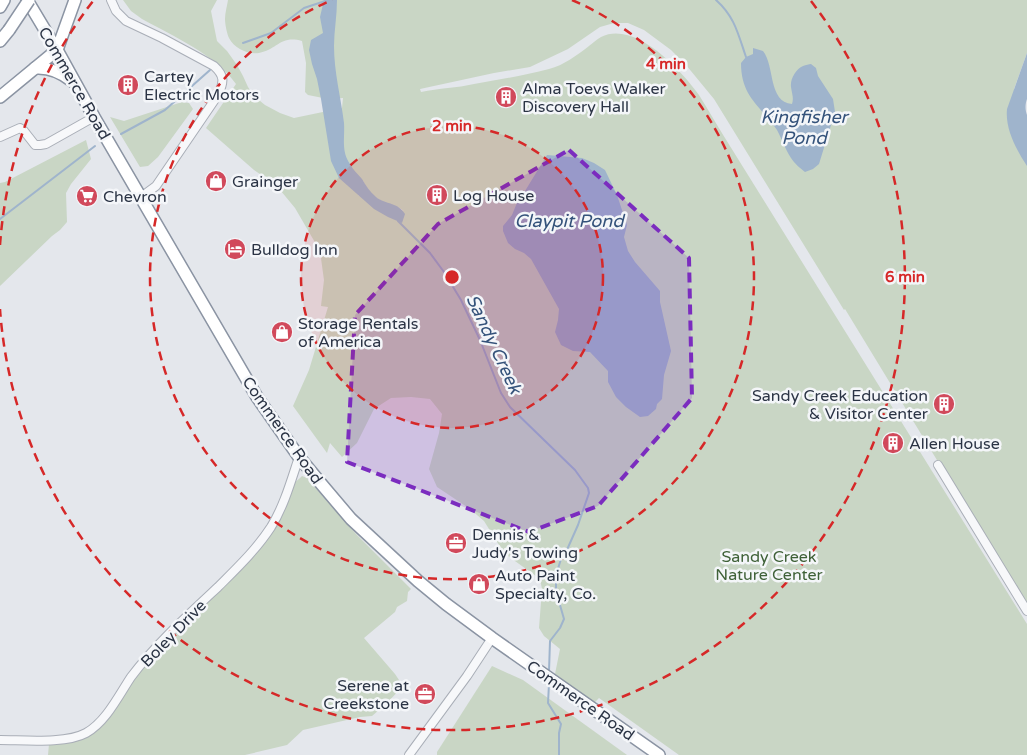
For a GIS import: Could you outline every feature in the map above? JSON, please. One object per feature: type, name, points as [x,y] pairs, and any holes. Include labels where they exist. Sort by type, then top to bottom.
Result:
[{"type":"highway","points":[[0,7],[4,0]]},
{"type":"highway","points":[[0,41],[28,0]]},
{"type":"highway","name":"Commerce Road","points":[[28,0],[74,83],[257,397],[299,457],[351,519],[432,592],[492,638],[659,755]]},
{"type":"highway","points":[[0,97],[57,50],[75,0]]},
{"type":"highway","points":[[35,68],[56,71],[74,83]]},
{"type":"street","points":[[111,0],[116,11],[126,20],[214,66],[219,71],[223,81],[218,95],[162,177],[154,188],[141,197]]},
{"type":"street","points":[[0,137],[20,128],[35,145],[46,144],[94,117]]},
{"type":"street","name":"Boley Drive","points":[[0,740],[69,738],[85,733],[99,723],[143,662],[246,559],[262,540],[276,518],[299,457]]},
{"type":"street","points":[[938,465],[1027,611]]},
{"type":"street","points":[[409,755],[492,638]]},
{"type":"highlighted area","points":[[569,150],[689,258],[692,398],[598,506],[529,532],[347,462],[355,315],[438,224]]},
{"type":"green space","name":"Sandy Creek Nature Center","points":[[123,0],[217,0],[211,11],[217,41],[237,65],[254,96],[265,105],[294,118],[342,108],[343,98],[328,99],[308,95],[305,92],[306,63],[302,41],[283,41],[259,53],[246,52],[234,45],[228,36],[225,24],[228,0],[1027,0],[1027,53],[1014,89],[1027,158],[1027,603],[971,516],[714,99],[671,50],[644,30],[628,23],[614,23],[600,27],[568,49],[530,67],[420,89],[421,92],[461,86],[549,69],[570,60],[601,37],[614,34],[628,35],[642,41],[656,50],[681,73],[699,95],[1027,624],[1027,755],[679,755],[599,698],[594,703],[555,674],[560,649],[544,636],[539,628],[542,589],[540,579],[504,553],[484,521],[470,509],[437,487],[429,469],[442,414],[430,399],[411,397],[391,398],[374,409],[357,443],[342,457],[330,443],[327,453],[293,406],[309,370],[328,307],[321,306],[324,280],[320,251],[295,208],[276,185],[254,170],[206,128],[236,84],[206,55],[131,11]],"holes":[[[363,181],[378,199],[404,211],[358,195]]]},
{"type":"green space","points":[[182,102],[189,103],[193,109],[158,157],[148,166],[140,167],[110,117],[124,121]]},
{"type":"green space","points":[[86,140],[91,159],[66,193],[67,222],[0,286],[0,183]]},
{"type":"green space","points":[[302,476],[307,478],[356,534],[411,589],[408,592],[407,601],[397,607],[395,612],[364,638],[403,686],[372,716],[303,730],[287,745],[245,755],[48,755],[49,744],[79,739],[130,685],[159,649],[251,559],[293,484]]},
{"type":"green space","points":[[492,666],[523,680],[627,755],[437,755],[437,752]]},
{"type":"water","points":[[324,0],[337,0],[334,56],[344,123],[345,154],[353,168],[374,195],[380,200],[395,205],[402,210],[405,214],[402,223],[374,209],[339,178],[331,161],[321,99],[309,50],[311,40],[323,33],[320,17]]},
{"type":"water","name":"Kingfisher Pond","points":[[753,48],[763,51],[767,58],[775,90],[784,102],[792,104],[791,84],[793,78],[800,67],[810,64],[816,68],[818,76],[833,99],[835,112],[819,164],[813,169],[805,172],[794,162],[771,121],[748,93],[744,84],[741,63],[746,57],[753,54]]},
{"type":"water","points":[[1027,53],[1027,166],[1012,139],[1007,109]]},
{"type":"water","name":"Claypit Pond","points":[[547,155],[582,158],[605,170],[617,195],[627,225],[624,237],[628,251],[660,291],[660,302],[671,351],[664,375],[662,399],[657,404],[656,409],[648,416],[640,417],[616,397],[608,382],[608,371],[590,352],[573,351],[561,345],[555,332],[559,309],[531,259],[508,243],[503,231],[503,226],[512,215],[521,193],[525,191]]},
{"type":"waterway","points":[[243,43],[271,33],[304,8],[328,0]]},
{"type":"waterway","points":[[716,0],[732,19],[746,57]]},
{"type":"waterway","points":[[121,134],[165,110],[210,70]]},
{"type":"waterway","points":[[0,219],[95,146]]},
{"type":"waterway","name":"Sandy Creek","points":[[398,221],[430,253],[461,300],[480,340],[501,393],[510,407],[575,470],[588,488],[589,493],[578,525],[561,559],[556,575],[556,591],[564,619],[550,641],[549,671]]},
{"type":"waterway","name":"Sandy Creek","points":[[549,684],[548,703],[561,724],[559,755]]},
{"type":"place","name":"Cartey Electric Motors","points":[[128,85]]},
{"type":"place","name":"Alma Toevs Walker Discovery Hall","points":[[506,97]]},
{"type":"place","name":"Grainger","points":[[216,181]]},
{"type":"place","name":"Log House","points":[[437,195]]},
{"type":"place","name":"Chevron","points":[[87,196]]},
{"type":"place","name":"Bulldog Inn","points":[[235,249]]},
{"type":"place","name":"Storage Rentals of America","points":[[282,332]]},
{"type":"place","name":"Sandy Creek Education & Visitor Center","points":[[944,404]]},
{"type":"place","name":"Allen House","points":[[893,443]]},
{"type":"place","name":"Dennis & Judy's Towing","points":[[456,543]]},
{"type":"place","name":"Auto Paint Specialty, Co.","points":[[479,584]]},
{"type":"place","name":"Serene at Creekstone","points":[[425,694]]}]
